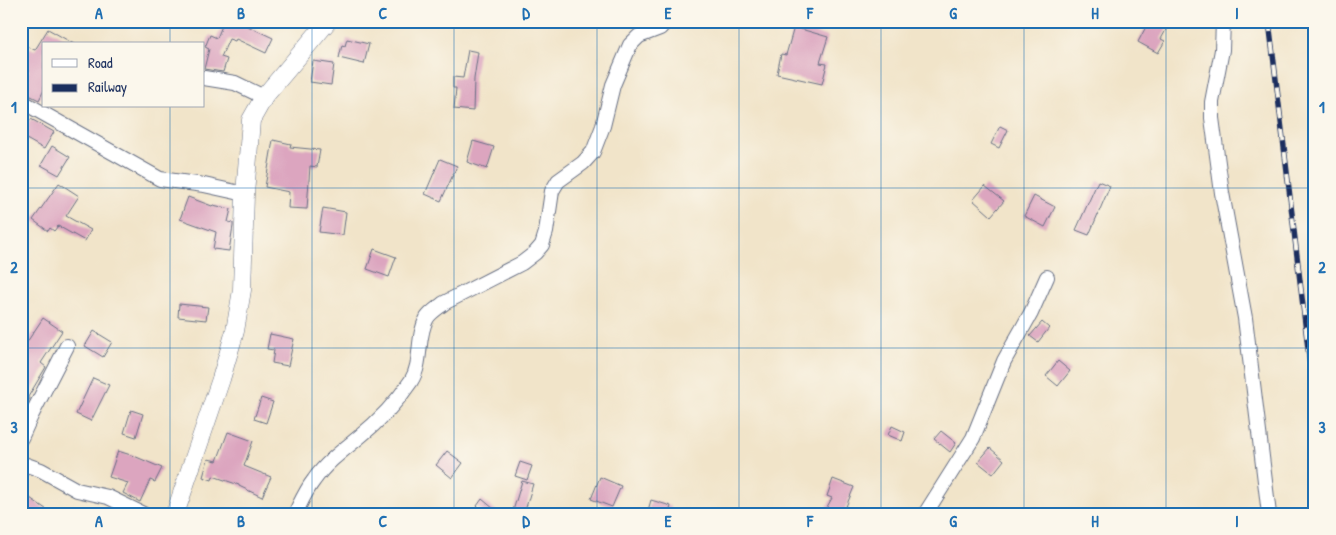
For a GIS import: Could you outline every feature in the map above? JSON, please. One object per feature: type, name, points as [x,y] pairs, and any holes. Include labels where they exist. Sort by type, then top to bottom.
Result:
[{"type":"street","points":[[175,514],[221,379],[235,331],[242,290],[245,194],[251,120],[264,98],[328,21]]},
{"type":"street","points":[[296,514],[308,489],[322,469],[384,413],[412,380],[418,367],[426,319],[433,311],[444,303],[522,263],[542,245],[546,232],[552,191],[558,181],[583,163],[593,152],[603,126],[613,85],[630,45],[639,36],[660,28],[666,21]]},
{"type":"street","points":[[1223,21],[1222,50],[1212,102],[1212,118],[1222,194],[1245,318],[1269,514]]},
{"type":"street","points":[[205,78],[235,83],[264,98]]},
{"type":"street","points":[[21,101],[160,178],[245,194]]},
{"type":"street","points":[[925,514],[974,438],[1004,360],[1031,312],[1047,277]]},
{"type":"street","points":[[21,438],[67,346]]},
{"type":"street","points":[[22,464],[41,470],[77,490],[108,496],[143,514]]},
{"type":"building","points":[[224,21],[237,21],[273,38],[266,53],[236,39],[235,41],[229,39],[221,57],[227,59],[223,72],[205,69],[209,49],[205,47],[210,35],[217,38]]},
{"type":"building","points":[[1149,21],[1171,21],[1161,39],[1165,41],[1158,53],[1138,42]]},
{"type":"building","points":[[794,27],[828,37],[820,63],[827,64],[822,84],[777,74],[781,54],[786,55]]},
{"type":"building","points":[[48,29],[71,42],[42,42],[42,94],[39,100],[21,91],[21,86],[29,70],[21,66],[21,44],[35,50]]},
{"type":"building","points":[[347,39],[369,44],[364,64],[339,58],[342,45],[345,46]]},
{"type":"building","points":[[468,50],[478,52],[474,79],[473,111],[454,109],[456,88],[453,88],[453,77],[463,78]]},
{"type":"building","points":[[313,61],[334,64],[331,85],[310,82]]},
{"type":"building","points":[[21,117],[29,122],[31,119],[54,132],[44,149],[21,136]]},
{"type":"building","points":[[1000,126],[1008,130],[999,148],[991,144]]},
{"type":"building","points":[[273,140],[291,144],[290,147],[320,150],[317,167],[310,166],[307,209],[288,208],[289,192],[265,187]]},
{"type":"building","points":[[473,141],[494,147],[487,169],[467,162]]},
{"type":"building","points":[[52,146],[70,157],[59,175],[41,165]]},
{"type":"building","points":[[440,159],[457,166],[441,201],[425,194]]},
{"type":"building","points":[[1098,181],[1110,186],[1089,235],[1076,230]]},
{"type":"building","points":[[59,183],[79,196],[66,216],[91,230],[85,241],[58,226],[54,231],[50,228],[48,231],[33,220]]},
{"type":"building","points":[[985,186],[1004,201],[991,216],[973,200]]},
{"type":"building","points":[[1034,196],[1055,207],[1045,227],[1024,216]]},
{"type":"building","points":[[188,197],[212,206],[231,209],[228,222],[233,223],[233,226],[229,251],[213,249],[216,232],[180,219]]},
{"type":"building","points":[[323,208],[346,212],[343,235],[319,232]]},
{"type":"building","points":[[374,249],[396,257],[389,277],[367,269]]},
{"type":"building","points":[[179,304],[208,307],[206,320],[178,317]]},
{"type":"building","points":[[43,318],[62,331],[41,363],[46,367],[28,397],[30,398],[21,416],[21,351]]},
{"type":"building","points":[[1042,322],[1049,328],[1038,342],[1030,336]]},
{"type":"building","points":[[94,331],[112,342],[103,357],[85,346]]},
{"type":"building","points":[[270,334],[294,339],[288,366],[272,363],[274,350],[267,349]]},
{"type":"building","points":[[1058,361],[1070,371],[1058,386],[1046,376]]},
{"type":"building","points":[[93,378],[109,385],[91,421],[76,414]]},
{"type":"building","points":[[261,398],[273,402],[266,423],[254,419]]},
{"type":"building","points":[[131,410],[143,414],[136,437],[124,433]]},
{"type":"building","points":[[892,426],[905,432],[902,441],[888,435]]},
{"type":"building","points":[[941,431],[956,443],[950,452],[934,439]]},
{"type":"building","points":[[228,432],[253,441],[244,466],[271,477],[262,497],[239,485],[213,476],[212,480],[203,477],[208,459],[217,461]]},
{"type":"building","points":[[990,448],[1004,460],[993,474],[978,462]]},
{"type":"building","points":[[118,451],[162,468],[155,482],[150,480],[140,502],[123,493],[128,483],[109,477]]},
{"type":"building","points":[[447,451],[463,463],[452,478],[436,465]]},
{"type":"building","points":[[520,462],[532,466],[527,480],[515,476]]},
{"type":"building","points":[[600,477],[621,486],[612,507],[591,499]]},
{"type":"building","points":[[833,479],[854,487],[843,514],[823,514],[832,498],[827,496]]},
{"type":"building","points":[[522,481],[533,484],[524,514],[512,514]]},
{"type":"building","points":[[30,498],[53,514],[21,514],[21,510]]},
{"type":"building","points":[[482,499],[500,514],[486,514],[477,506]]},
{"type":"building","points":[[651,500],[671,506],[669,514],[647,514]]},
{"type":"railway","points":[[1269,21],[1315,407]]}]
